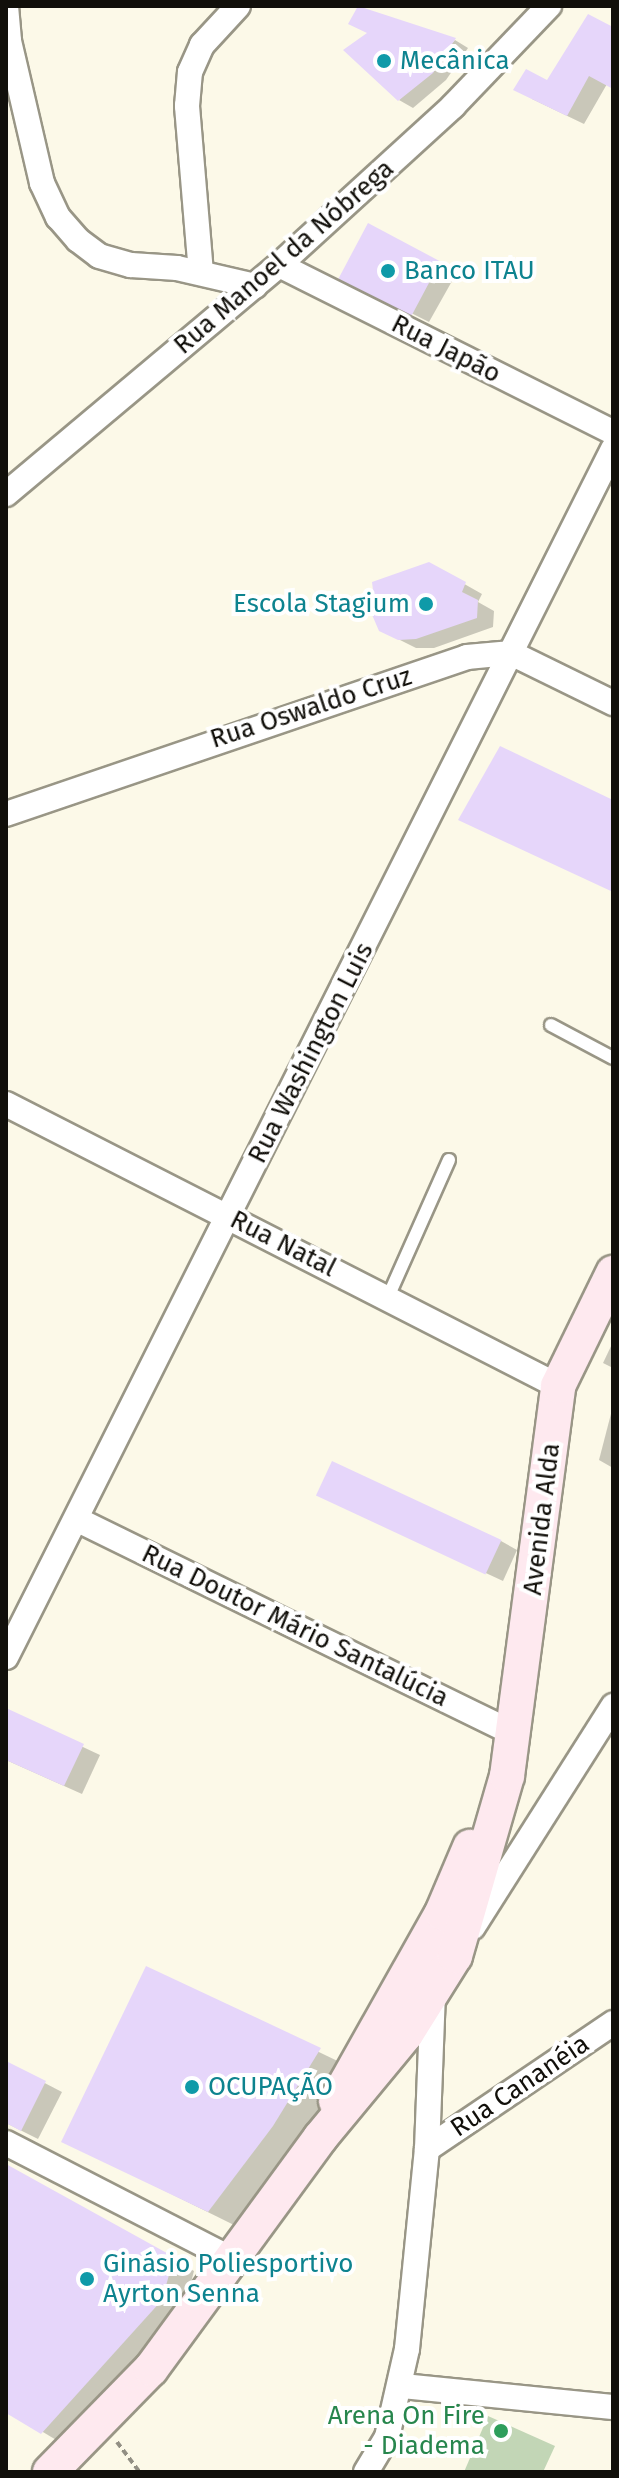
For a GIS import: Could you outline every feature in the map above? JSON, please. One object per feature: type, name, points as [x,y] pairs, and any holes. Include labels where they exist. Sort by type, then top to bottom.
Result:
[{"type":"main road","name":"Avenida Alda","points":[[50,2472],[102,2423],[151,2369],[320,2138],[433,1995],[455,1956],[507,1776],[558,1386],[613,1273]]},
{"type":"main road","name":"Avenida Alda","points":[[320,2138],[354,2062],[442,1913],[507,1776]]},
{"type":"main road","points":[[433,1995],[442,1913]]},
{"type":"street","points":[[6,6],[8,39],[42,183],[68,229],[99,256],[131,265],[201,273],[255,286]]},
{"type":"street","points":[[201,273],[187,106],[190,72],[202,45],[238,6]]},
{"type":"street","name":"Rua Manoel da Nóbrega","points":[[6,494],[279,265],[453,106],[549,6]]},
{"type":"street","name":"Rua Japão","points":[[279,265],[613,432]]},
{"type":"street","name":"Rua Washington Luis","points":[[6,1657],[613,449]]},
{"type":"street","points":[[511,653],[613,703]]},
{"type":"street","name":"Rua Oswaldo Cruz","points":[[6,814],[454,661],[511,653]]},
{"type":"street","name":"Rua Natal","points":[[6,1104],[558,1386]]},
{"type":"street","name":"Rua Doutor Mário Santalúcia","points":[[76,1519],[514,1734]]},
{"type":"street","points":[[455,1956],[613,1706]]},
{"type":"street","points":[[366,2472],[387,2437],[402,2386],[427,2149],[433,1995]]},
{"type":"street","name":"Rua Cananéia","points":[[427,2149],[613,2023]]},
{"type":"street","points":[[6,2143],[232,2259]]},
{"type":"street","points":[[402,2386],[613,2407]]},
{"type":"lane","points":[[551,1025],[613,1058]]},
{"type":"lane","points":[[388,1297],[449,1160]]},
{"type":"path","points":[[102,2423],[140,2472]]},
{"type":"green space","name":"Arena On Fire - Diadema","points":[[488,2416],[555,2446],[543,2472],[464,2472]]},
{"type":"building","points":[[358,6],[456,38],[433,73],[398,101],[343,50],[367,33],[348,24]]},
{"type":"building","points":[[588,14],[613,27],[613,89],[589,76],[567,116],[513,90],[526,69],[547,80]]},
{"type":"building","name":"Banco ITAU","points":[[368,223],[440,261],[411,317],[338,279]]},
{"type":"building","name":"Escola Stagium","points":[[429,562],[466,582],[462,592],[478,600],[477,618],[416,639],[398,640],[379,631],[370,610],[375,607],[372,582]]},
{"type":"building","points":[[500,746],[613,800],[613,892],[458,820]]},
{"type":"building","points":[[332,1461],[501,1540],[485,1574],[316,1495]]},
{"type":"building","points":[[6,1708],[84,1744],[64,1786],[6,1760]]},
{"type":"building","name":"OCUPAÇÃO","points":[[146,1966],[321,2048],[273,2126],[208,2212],[61,2142]]},
{"type":"building","points":[[6,2061],[46,2081],[21,2131],[6,2123]]},
{"type":"building","name":"Ginásio Poliesportivo Ayrton Senna","points":[[6,2164],[174,2257],[162,2300],[41,2434],[6,2413]]},
{"type":"place","name":"Mecânica","points":[[384,61]]},
{"type":"place","name":"Banco ITAU","points":[[388,271]]},
{"type":"place","name":"Escola Stagium","points":[[426,604]]},
{"type":"place","name":"OCUPAÇÃO","points":[[192,2087]]},
{"type":"place","name":"Ginásio Poliesportivo Ayrton Senna","points":[[87,2279]]},
{"type":"place","name":"Arena On Fire - Diadema","points":[[501,2431]]}]
